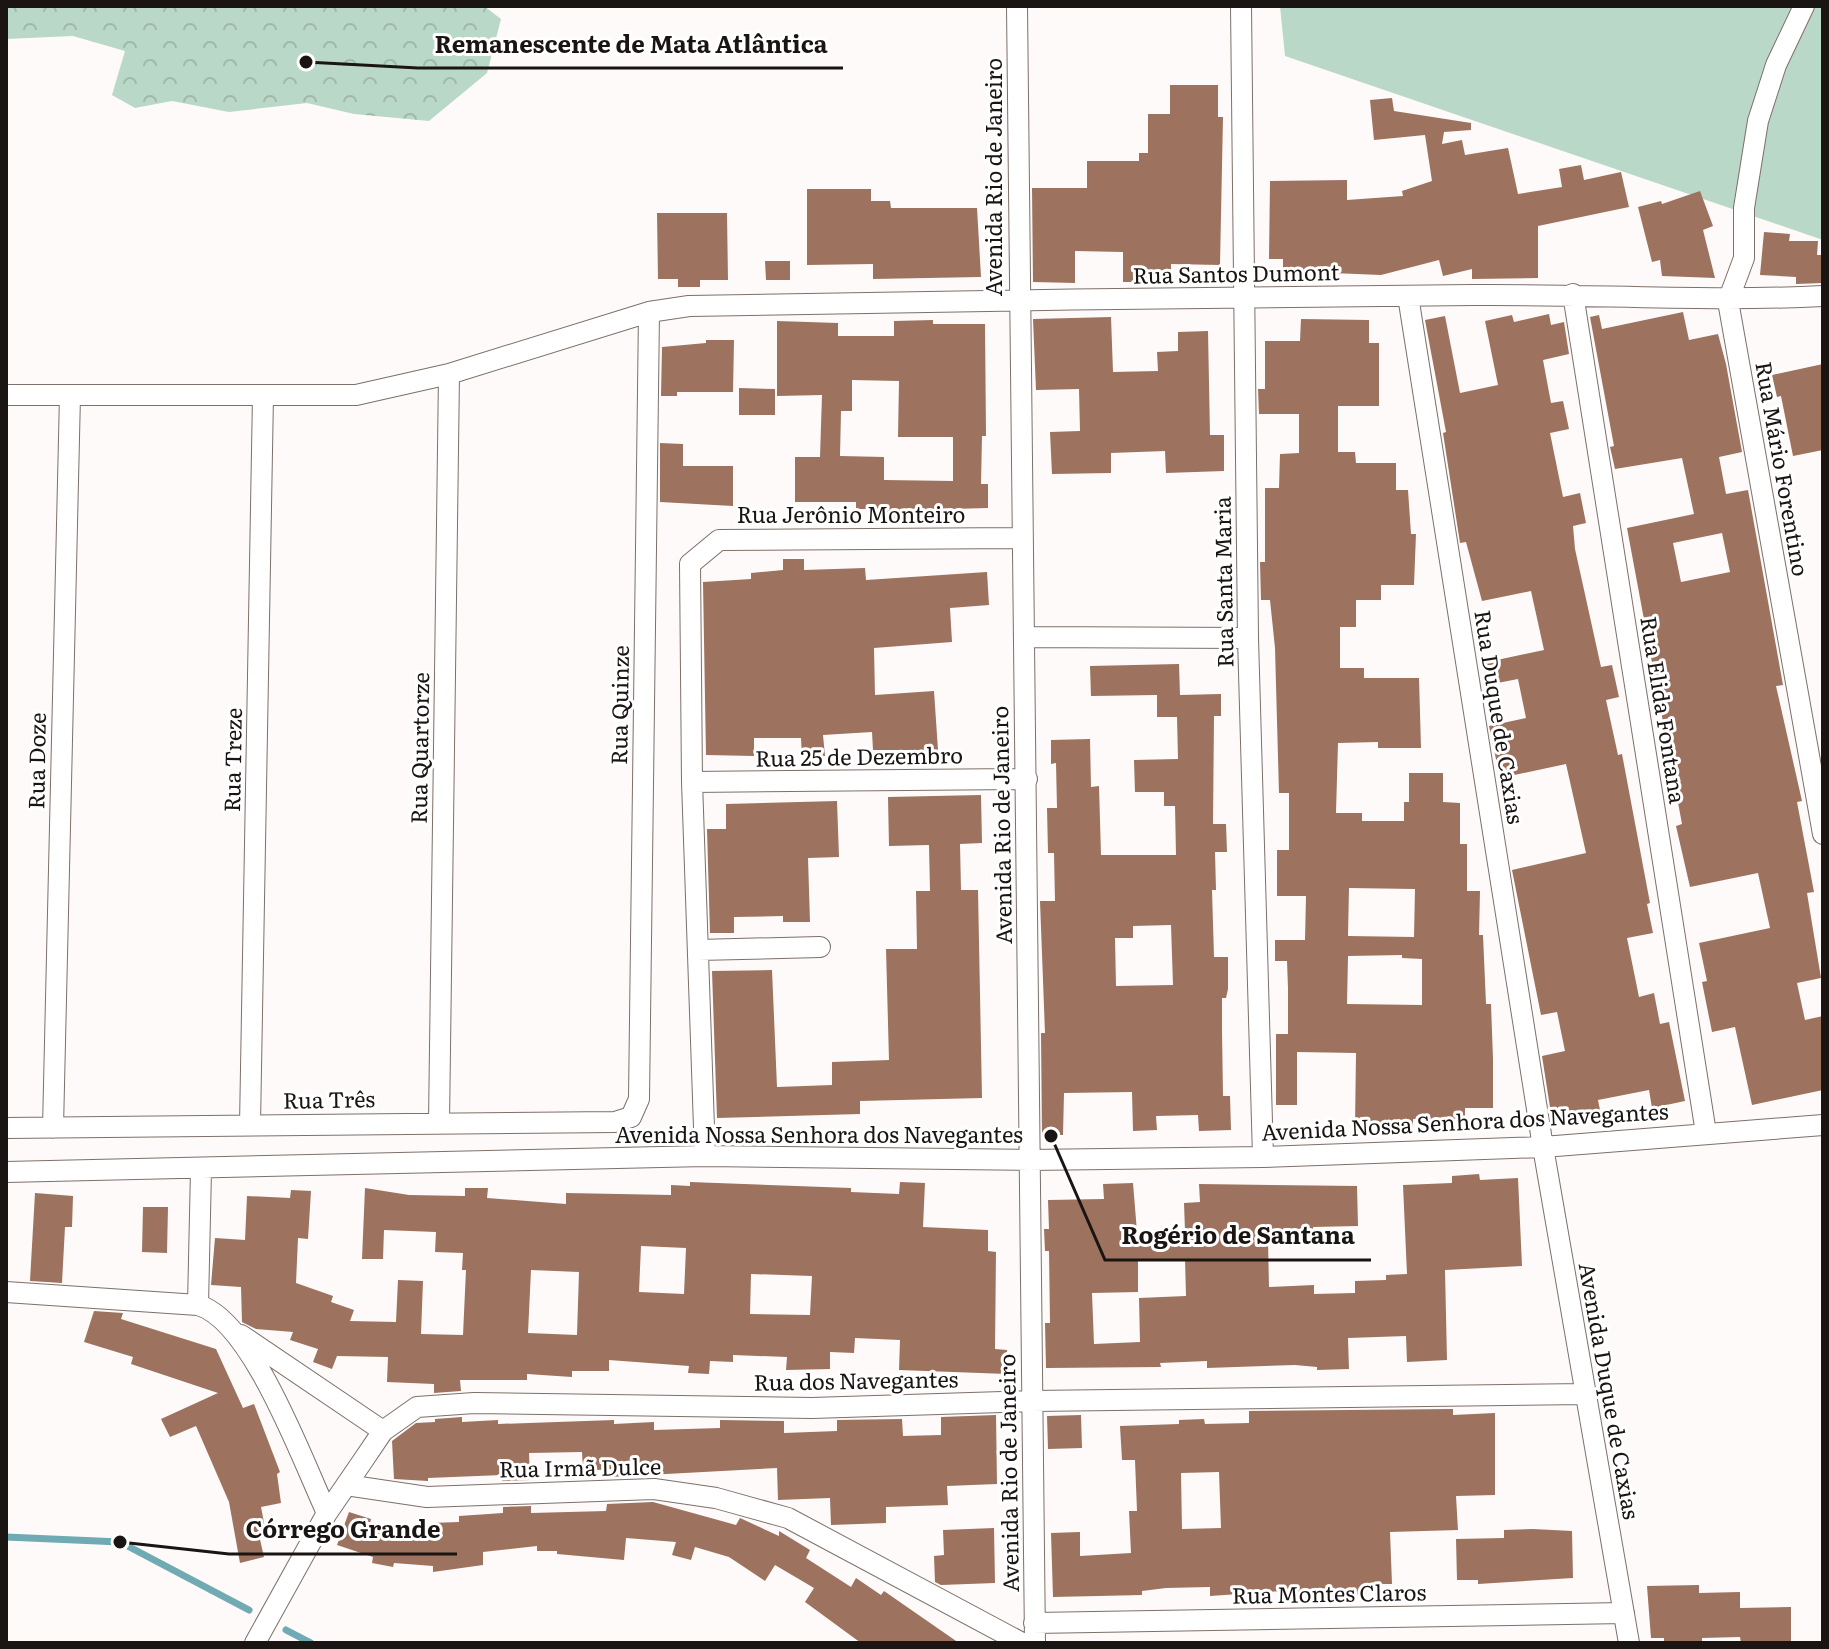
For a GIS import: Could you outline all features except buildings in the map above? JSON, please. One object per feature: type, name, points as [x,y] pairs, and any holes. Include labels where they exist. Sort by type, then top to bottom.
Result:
[{"type":"street","name":"Avenida Rio de Janeiro","points":[[1017,6],[1020,538],[1027,779],[1034,1633]]},
{"type":"street","name":"Rua Santa Maria","points":[[1241,6],[1248,638],[1263,1157]]},
{"type":"street","points":[[1728,301],[1744,258],[1744,208],[1758,121],[1776,65],[1804,6]]},
{"type":"street","name":"Rua Santos Dumont","points":[[6,395],[356,395],[449,374],[649,312],[689,306],[1573,294],[1728,301],[1823,296]]},
{"type":"street","name":"Rua Elida Fontana","points":[[1573,294],[1706,1133]]},
{"type":"street","name":"Rua Duque de Caxias","points":[[1408,296],[1543,1147]]},
{"type":"street","name":"Rua Mário Forentino","points":[[1728,301],[1823,834]]},
{"type":"street","name":"Rua Quinze","points":[[639,1099],[649,312]]},
{"type":"street","name":"Rua Quartorze","points":[[439,1123],[449,374]]},
{"type":"street","name":"Rua Doze","points":[[53,1128],[70,395]]},
{"type":"street","name":"Rua Treze","points":[[250,1125],[263,395]]},
{"type":"street","name":"Rua Jerônio Monteiro","points":[[692,782],[690,564],[719,540],[1020,538]]},
{"type":"street","points":[[1024,637],[1248,638]]},
{"type":"street","name":"Rua 25 de Dezembro","points":[[692,782],[1027,779]]},
{"type":"street","points":[[692,782],[705,1156]]},
{"type":"street","points":[[698,950],[820,947]]},
{"type":"street","name":"Rua Três","points":[[6,1128],[615,1122],[631,1117],[639,1099]]},
{"type":"street","name":"Avenida Nossa Senhora dos Navegantes","points":[[6,1172],[201,1170],[705,1156],[1029,1160],[1263,1157],[1543,1147],[1823,1125]]},
{"type":"street","name":"Avenida Duque de Caxias","points":[[1543,1147],[1629,1643]]},
{"type":"street","points":[[198,1305],[201,1170]]},
{"type":"street","points":[[6,1292],[198,1305],[224,1317],[267,1384],[327,1513]]},
{"type":"street","points":[[236,1332],[383,1431]]},
{"type":"street","name":"Rua dos Navegantes","points":[[255,1643],[327,1513],[383,1431],[417,1407],[434,1404],[812,1408],[1033,1401],[1585,1394]]},
{"type":"street","name":"Rua Irmã Dulce","points":[[346,1485],[427,1497],[654,1489],[716,1498],[788,1518],[1022,1643]]},
{"type":"street","name":"Rua Montes Claros","points":[[1034,1633],[1624,1613]]},
{"type":"green space","points":[[6,6],[484,6],[501,19],[487,73],[429,121],[354,114],[307,103],[229,112],[172,101],[135,108],[112,95],[125,51],[73,36],[6,39]]},
{"type":"green space","points":[[1280,6],[1823,6],[1823,240],[1285,56]]},
{"type":"waterway","points":[[6,1537],[120,1542],[249,1610]]},
{"type":"waterway","points":[[286,1630],[311,1643]]},
{"type":"place","name":"Remanescente de Mata Atlântica","points":[[306,62]]},
{"type":"place","name":"Rogério de Santana","points":[[1051,1136]]},
{"type":"place","name":"Córrego Grande","points":[[120,1542]]}]
